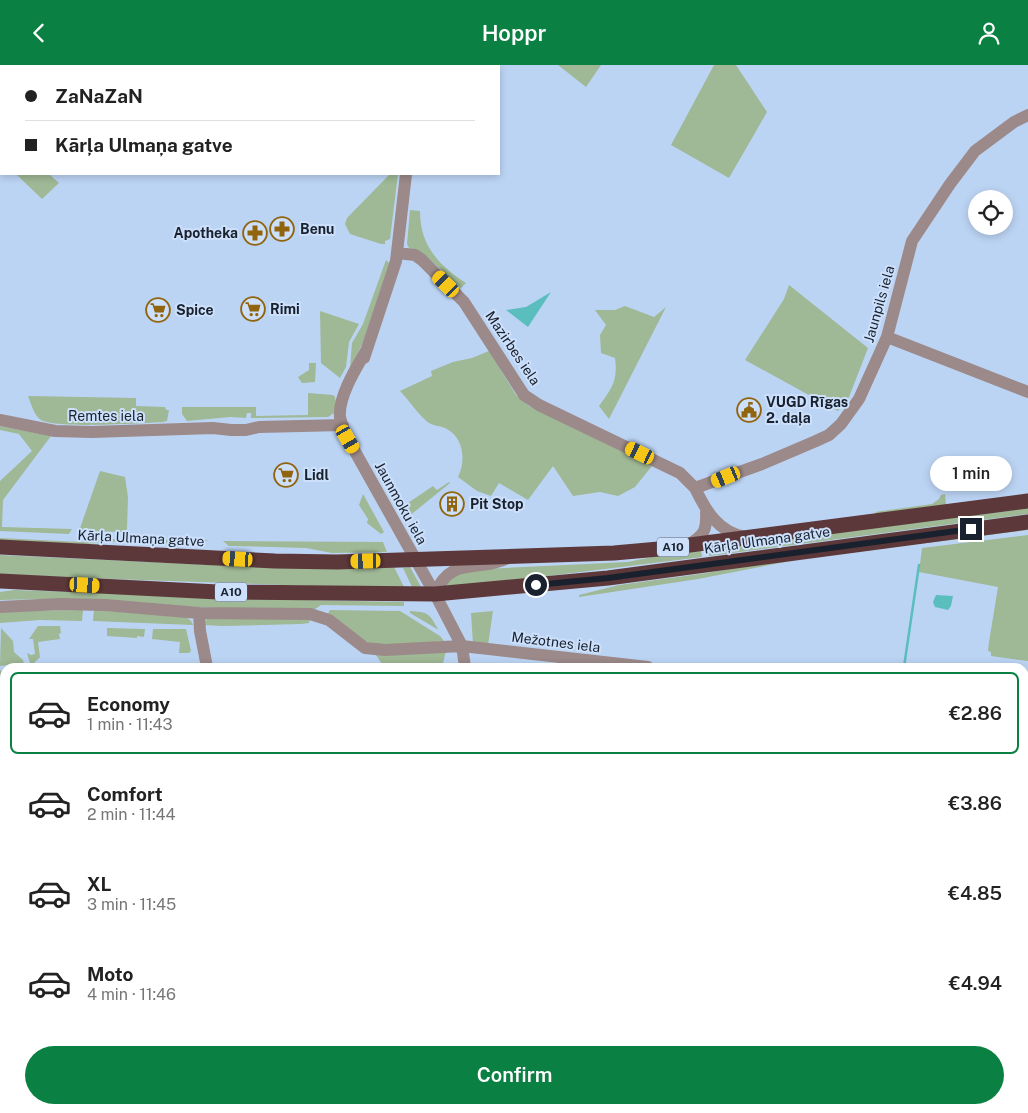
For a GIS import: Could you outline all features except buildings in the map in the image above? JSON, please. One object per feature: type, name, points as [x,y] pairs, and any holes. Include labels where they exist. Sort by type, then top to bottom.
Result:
[{"type":"highway","name":"Kārļa Ulmaņa gatve","points":[[0,547],[275,561],[337,562],[614,553],[1028,501]]},
{"type":"highway","name":"Kārļa Ulmaņa gatve","points":[[0,581],[218,592],[435,594],[608,578],[1028,522]]},
{"type":"street","name":"Jaunpils iela","points":[[695,488],[762,464],[829,435],[841,424],[860,399],[887,337],[912,241],[950,184],[975,151],[1014,122],[1028,115]]},
{"type":"street","name":"Jaunmoku iela","points":[[406,175],[398,253],[366,351],[348,385],[340,415],[344,432],[462,646],[464,663]]},
{"type":"street","name":"Mazirbes iela","points":[[398,253],[415,255],[422,260],[464,302],[524,395],[539,405],[680,473],[695,488]]},
{"type":"street","points":[[887,337],[1028,392]]},
{"type":"street","name":"Remtes iela","points":[[0,420],[55,431],[92,432],[214,428],[246,430],[259,427],[342,425]]},
{"type":"street","points":[[695,488],[706,511],[722,528],[737,535],[748,537]]},
{"type":"street","points":[[688,545],[703,533],[706,524],[706,511]]},
{"type":"street","points":[[435,594],[438,584],[446,574],[456,569],[496,564],[512,556]]},
{"type":"street","points":[[0,587],[28,583]]},
{"type":"street","name":"Mežotnes iela","points":[[0,607],[60,604],[105,605],[199,613],[317,615],[329,620],[365,648],[385,650],[462,646],[565,663]]},
{"type":"street","points":[[199,613],[200,631],[206,663]]},
{"type":"shaded area","points":[[558,65],[601,65],[586,87]]},
{"type":"shaded area","points":[[714,65],[736,65],[767,112],[729,178],[671,145]]},
{"type":"shaded area","points":[[17,175],[50,175],[59,183],[42,199]]},
{"type":"shaded area","points":[[389,175],[398,175],[390,239],[385,241],[385,244],[350,234],[345,224],[347,218]]},
{"type":"shaded area","points":[[410,210],[420,211],[423,234],[427,244],[432,253],[447,269],[466,283],[461,288],[426,256],[409,248],[407,244]]},
{"type":"shaded area","points":[[386,260],[389,263],[363,343],[350,368],[352,343],[363,324]]},
{"type":"shaded area","points":[[789,285],[868,348],[849,397],[838,411],[745,360],[784,299]]},
{"type":"shaded area","points":[[551,292],[528,327],[506,310],[526,307]]},
{"type":"shaded area","points":[[625,306],[654,317],[666,307],[609,419],[599,406],[615,379],[615,358],[601,353],[600,335],[606,325],[595,310],[615,310]]},
{"type":"shaded area","points":[[320,311],[359,324],[349,342],[346,367],[340,378],[321,363]]},
{"type":"shaded area","points":[[489,351],[516,395],[529,406],[652,466],[635,487],[618,496],[600,492],[573,496],[553,466],[528,500],[499,483],[491,496],[477,491],[458,477],[463,458],[457,438],[447,429],[425,420],[400,391],[432,376],[431,371]]},
{"type":"shaded area","points":[[309,363],[316,363],[315,382],[302,383],[298,377],[309,370]]},
{"type":"shaded area","points":[[308,393],[333,395],[336,405],[334,413],[328,417],[251,418],[251,413],[247,413],[246,418],[230,417],[187,421],[182,414],[182,407],[256,407],[256,416],[308,415]]},
{"type":"shaded area","points":[[28,396],[136,398],[136,406],[165,407],[166,410],[169,410],[167,421],[163,422],[99,425],[50,423],[39,418]]},
{"type":"shaded area","points":[[0,426],[51,436],[3,500],[2,527],[72,529],[69,534],[0,531],[0,481],[32,451],[19,434],[0,430]]},
{"type":"shaded area","points":[[100,471],[125,477],[128,497],[127,529],[124,532],[79,531]]},
{"type":"shaded area","points":[[449,482],[408,517],[405,513],[408,503],[433,486],[437,490]]},
{"type":"shaded area","points":[[363,494],[384,532],[381,534],[367,523],[368,519],[359,505]]},
{"type":"shaded area","points":[[945,494],[946,505],[877,514],[875,512],[932,504],[941,495]]},
{"type":"shaded area","points":[[1028,507],[1028,514],[709,556],[708,548]]},
{"type":"shaded area","points":[[1028,526],[1028,530],[801,559],[698,579],[579,597],[579,595],[619,585],[707,573],[792,557]]},
{"type":"shaded area","points":[[1028,535],[1028,661],[991,656],[991,652],[988,651],[998,587],[919,572],[922,548]]},
{"type":"shaded area","points":[[0,538],[81,542],[102,539],[208,540],[199,545],[123,541],[85,544],[0,540]]},
{"type":"shaded area","points":[[223,541],[383,542],[387,552],[332,553],[306,548],[229,546]]},
{"type":"shaded area","points":[[701,550],[702,557],[507,581],[444,586],[461,570],[628,562]]},
{"type":"shaded area","points":[[0,555],[279,568],[394,567],[404,587],[367,588],[0,575]]},
{"type":"shaded area","points":[[410,567],[421,587],[412,587],[403,568]]},
{"type":"shaded area","points":[[14,590],[404,602],[404,606],[321,605],[314,610],[256,610],[39,599],[0,600],[0,592]]},
{"type":"shaded area","points":[[936,595],[953,596],[948,610],[935,607],[933,602]]},
{"type":"shaded area","points":[[83,610],[82,621],[40,620],[0,623],[0,611]]},
{"type":"shaded area","points":[[94,610],[186,617],[193,625],[93,621]]},
{"type":"shaded area","points":[[330,610],[400,611],[440,636],[444,641],[383,645],[364,641],[327,615]]},
{"type":"shaded area","points":[[410,611],[427,614],[438,629],[410,613]]},
{"type":"shaded area","points":[[493,611],[488,645],[473,644],[471,613]]},
{"type":"shaded area","points":[[210,618],[310,619],[309,623],[301,624],[205,625],[206,620]]},
{"type":"shaded area","points":[[38,626],[60,626],[60,639],[38,642],[40,657],[34,663],[30,663],[27,653],[35,654],[33,639],[29,639]]},
{"type":"shaded area","points":[[1,628],[13,641],[14,652],[24,663],[0,663]]},
{"type":"shaded area","points":[[107,628],[145,629],[144,637],[107,636]]},
{"type":"shaded area","points":[[153,629],[186,629],[191,651],[189,653],[179,653],[180,642],[152,639]]},
{"type":"shaded area","points":[[446,651],[443,663],[381,663],[376,654]]},
{"type":"waterway","points":[[905,663],[919,565]]},
{"type":"place","name":"Benu","points":[[282,229]]},
{"type":"place","name":"Apotheka","points":[[255,233]]},
{"type":"place","name":"Rimi","points":[[253,309]]},
{"type":"place","name":"Spice","points":[[158,310]]},
{"type":"place","name":"VUGD Rīgas 2. daļa","points":[[749,410]]},
{"type":"place","name":"Lidl","points":[[286,475]]},
{"type":"place","name":"Pit Stop","points":[[452,504]]},
{"type":"route","points":[[536,585],[608,578],[971,529]]}]
